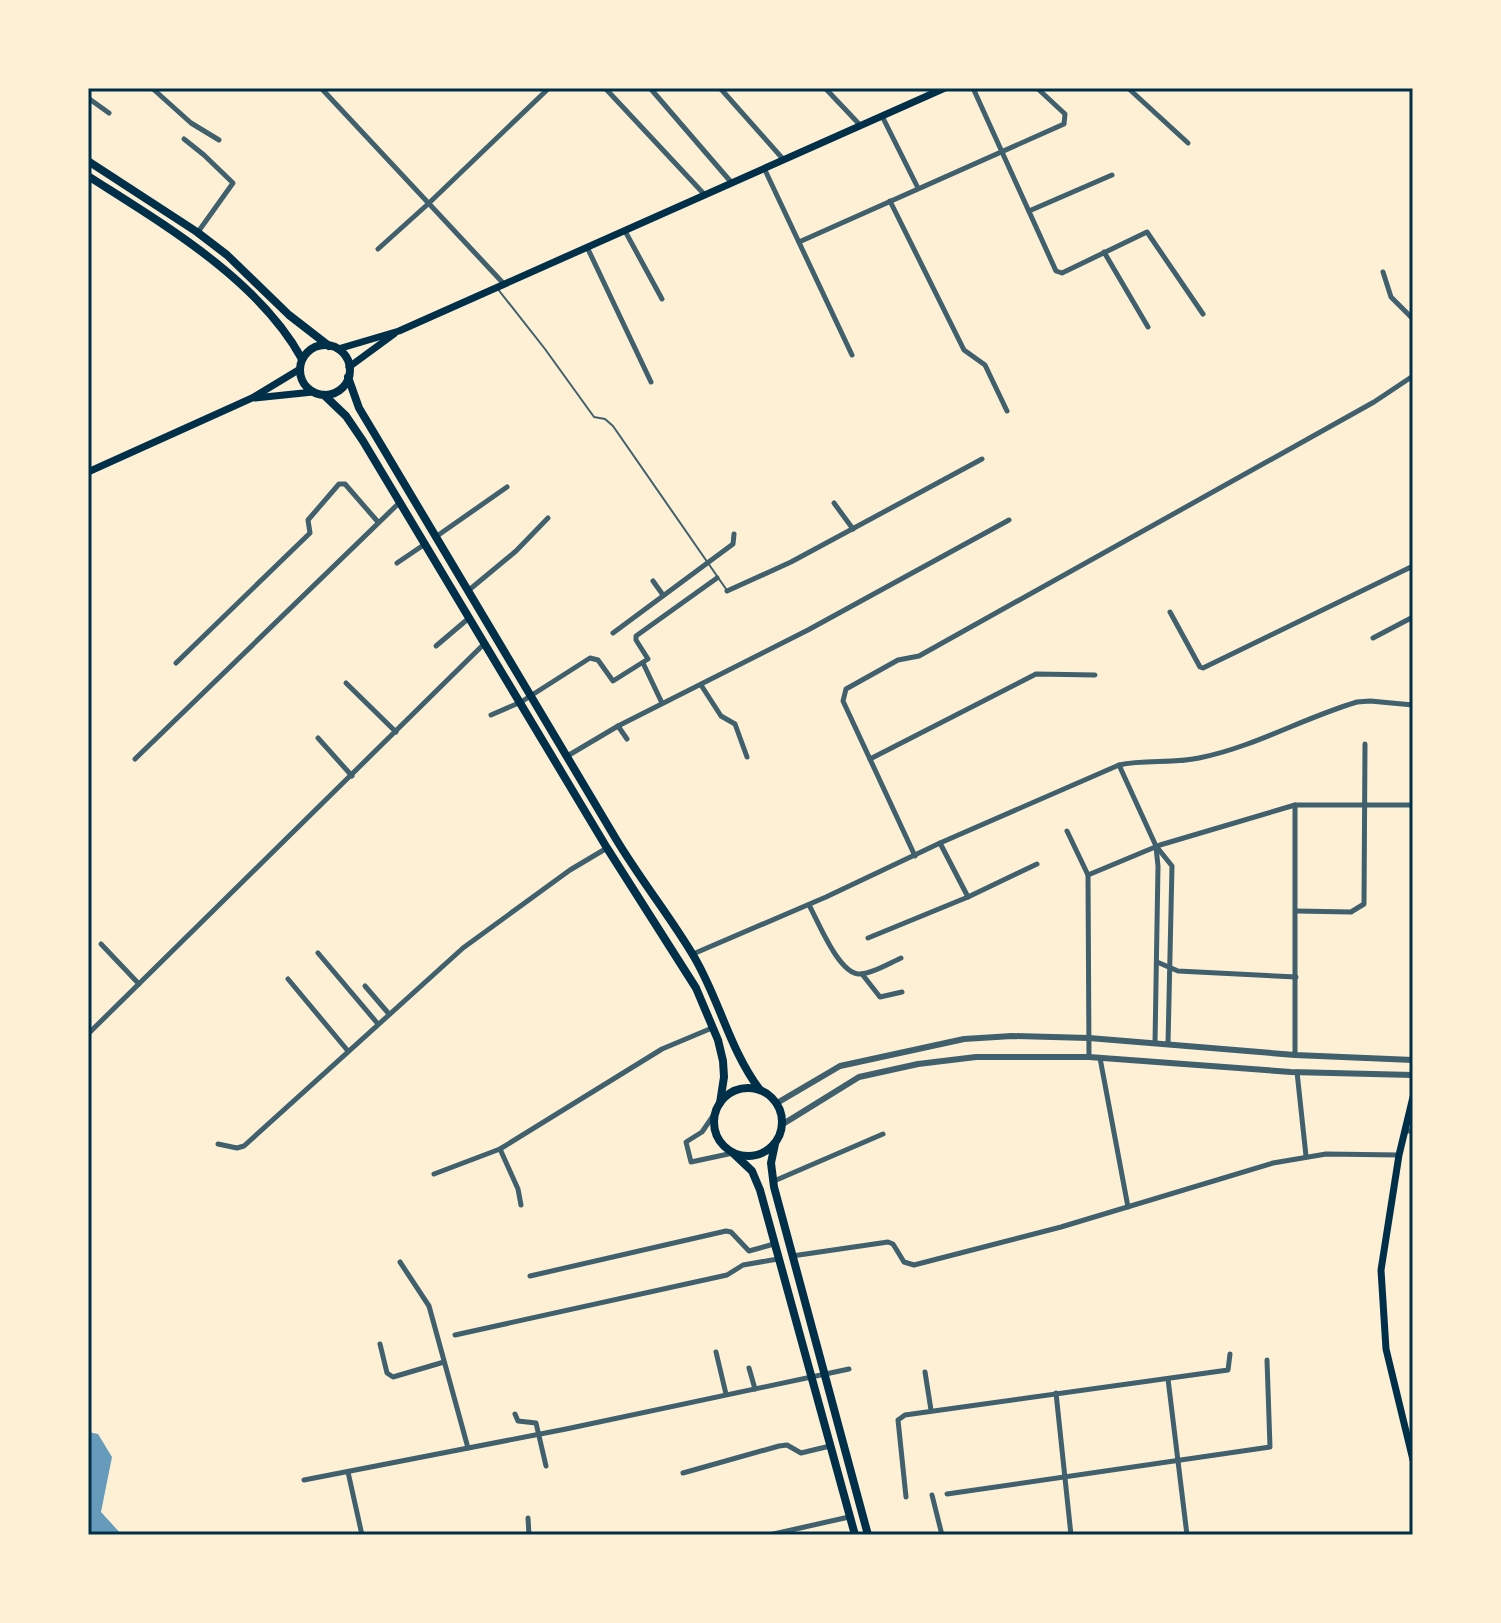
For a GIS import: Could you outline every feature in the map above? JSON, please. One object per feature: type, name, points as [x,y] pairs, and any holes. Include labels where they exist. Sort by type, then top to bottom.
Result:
[{"type":"main road","points":[[88,472],[252,398],[301,364],[316,347],[333,347],[399,331],[945,88]]},
{"type":"main road","points":[[89,171],[197,232],[289,315],[347,360],[359,408],[618,841],[693,954],[724,1015],[737,1055],[760,1090],[777,1103],[783,1124],[771,1163],[773,1182],[868,1535]]},
{"type":"main road","points":[[89,171],[217,264],[257,301],[279,324],[301,364],[303,382],[313,392]]},
{"type":"main road","points":[[257,301],[267,292]]},
{"type":"main road","points":[[252,398],[337,392],[349,372],[399,331]]},
{"type":"main road","points":[[324,395],[346,416],[607,848],[681,960],[713,1027],[724,1077],[720,1103]]},
{"type":"main road","points":[[760,1090],[739,1089],[728,1094],[715,1113],[714,1125],[717,1136],[752,1171],[855,1535]]},
{"type":"main road","points":[[1413,1097],[1409,1131],[1399,1155],[1383,1248],[1381,1297],[1386,1349],[1413,1460]]},
{"type":"main road","points":[[733,1153],[757,1155],[775,1144]]},
{"type":"street","points":[[152,88],[191,123],[219,140]]},
{"type":"street","points":[[321,88],[500,286]]},
{"type":"street","points":[[378,249],[549,88]]},
{"type":"street","points":[[605,88],[704,194]]},
{"type":"street","points":[[650,88],[731,182]]},
{"type":"street","points":[[720,88],[783,159]]},
{"type":"street","points":[[825,88],[860,125]]},
{"type":"street","points":[[917,88],[924,97]]},
{"type":"street","points":[[973,88],[1058,273],[1141,233],[1151,235],[1203,314]]},
{"type":"street","points":[[799,242],[1064,124],[1065,114],[1037,88]]},
{"type":"street","points":[[1128,88],[1188,143]]},
{"type":"street","points":[[88,98],[109,113]]},
{"type":"street","points":[[882,116],[918,188]]},
{"type":"street","points":[[184,139],[233,183],[197,232]]},
{"type":"street","points":[[764,168],[852,355]]},
{"type":"street","points":[[1029,211],[1112,175]]},
{"type":"street","points":[[890,201],[964,350],[985,365],[1007,411]]},
{"type":"street","points":[[625,230],[662,299]]},
{"type":"street","points":[[587,246],[651,382]]},
{"type":"street","points":[[1104,252],[1148,327]]},
{"type":"street","points":[[1383,272],[1391,297],[1413,319]]},
{"type":"street","points":[[915,856],[843,701],[842,694],[846,689],[898,660],[921,654],[1374,402],[1413,376]]},
{"type":"street","points":[[727,591],[853,529],[982,459]]},
{"type":"street","points":[[176,663],[310,533],[308,520],[339,484],[345,484],[378,522]]},
{"type":"street","points":[[436,537],[507,487]]},
{"type":"street","points":[[135,759],[399,503]]},
{"type":"street","points":[[834,503],[853,529]]},
{"type":"street","points":[[468,591],[516,551],[548,518]]},
{"type":"street","points":[[569,755],[618,726],[780,645],[1009,520]]},
{"type":"street","points":[[613,633],[733,544],[734,534]]},
{"type":"street","points":[[397,563],[425,544]]},
{"type":"street","points":[[1170,612],[1200,667],[1206,667],[1413,566]]},
{"type":"street","points":[[491,715],[521,702],[590,658],[598,660],[613,681],[643,663],[648,659],[636,636],[717,578]]},
{"type":"street","points":[[653,581],[663,595]]},
{"type":"street","points":[[436,646],[470,617]]},
{"type":"street","points":[[1373,638],[1413,617]]},
{"type":"street","points":[[88,1034],[485,642]]},
{"type":"street","points":[[643,663],[662,703]]},
{"type":"street","points":[[870,759],[1036,674],[1095,675]]},
{"type":"street","points":[[346,683],[396,732]]},
{"type":"street","points":[[701,685],[721,716],[735,724],[747,757]]},
{"type":"street","points":[[693,954],[1119,765],[1136,761],[1197,759],[1237,748],[1357,702],[1413,705]]},
{"type":"street","points":[[618,726],[627,739]]},
{"type":"street","points":[[318,738],[352,776]]},
{"type":"street","points":[[1296,911],[1351,912],[1364,904],[1365,744]]},
{"type":"street","points":[[1119,765],[1156,846],[1172,866],[1168,1044]]},
{"type":"street","points":[[1088,875],[1156,846],[1295,805],[1413,805]]},
{"type":"street","points":[[1295,805],[1295,1055]]},
{"type":"street","points":[[1067,831],[1088,875],[1089,1057]]},
{"type":"street","points":[[940,843],[968,897]]},
{"type":"street","points":[[1155,1043],[1156,846]]},
{"type":"street","points":[[218,1144],[237,1148],[244,1146],[463,948],[570,870],[607,848]]},
{"type":"street","points":[[868,938],[968,897],[1037,864]]},
{"type":"street","points":[[809,905],[841,963],[851,972],[862,974],[901,958]]},
{"type":"street","points":[[101,944],[139,984]]},
{"type":"street","points":[[318,953],[378,1024]]},
{"type":"street","points":[[1157,962],[1170,969],[1296,977]]},
{"type":"street","points":[[862,974],[880,997],[902,992]]},
{"type":"street","points":[[288,979],[348,1051]]},
{"type":"street","points":[[365,986],[389,1014]]},
{"type":"street","points":[[434,1174],[500,1149],[662,1049],[713,1027]]},
{"type":"street","points":[[777,1103],[840,1066],[964,1039],[1012,1036],[1089,1038],[1295,1055],[1413,1060]]},
{"type":"street","points":[[783,1124],[859,1077],[918,1064],[976,1057],[1089,1057],[1297,1072],[1413,1075]]},
{"type":"street","points":[[1100,1058],[1128,1207]]},
{"type":"street","points":[[1297,1072],[1306,1156]]},
{"type":"street","points":[[715,1113],[702,1132],[686,1142],[691,1162],[733,1153]]},
{"type":"street","points":[[773,1182],[883,1134]]},
{"type":"street","points":[[500,1149],[518,1189],[521,1205]]},
{"type":"street","points":[[791,1256],[888,1242],[893,1244],[904,1262],[914,1265],[1128,1207],[1273,1163],[1306,1156],[1399,1155]]},
{"type":"street","points":[[530,1276],[726,1231],[731,1232],[749,1251],[775,1244]]},
{"type":"street","points":[[455,1335],[727,1275],[743,1265],[779,1258]]},
{"type":"street","points":[[400,1262],[429,1306],[468,1448]]},
{"type":"street","points":[[380,1344],[387,1373],[393,1377],[444,1362]]},
{"type":"street","points":[[716,1352],[726,1394]]},
{"type":"street","points":[[906,1497],[898,1420],[905,1415],[1228,1370],[1230,1354]]},
{"type":"street","points":[[947,1494],[1270,1447],[1267,1360]]},
{"type":"street","points":[[749,1368],[755,1389]]},
{"type":"street","points":[[304,1480],[849,1369]]},
{"type":"street","points":[[925,1372],[931,1410]]},
{"type":"street","points":[[1168,1379],[1187,1535]]},
{"type":"street","points":[[1056,1393],[1071,1535]]},
{"type":"street","points":[[515,1414],[518,1421],[534,1421],[540,1434],[546,1466]]},
{"type":"street","points":[[683,1473],[779,1446],[787,1445],[801,1453],[830,1446]]},
{"type":"street","points":[[348,1472],[362,1535]]},
{"type":"street","points":[[932,1495],[942,1535]]},
{"type":"street","points":[[769,1535],[849,1517]]},
{"type":"street","points":[[528,1518],[529,1535]]},
{"type":"street","points":[[1281,1535],[1293,1535]]},
{"type":"lane","points":[[500,286],[594,417],[605,419],[613,426],[727,591]]},
{"type":"water","points":[[88,1432],[98,1434],[112,1457],[101,1512],[122,1535],[88,1535]]}]
